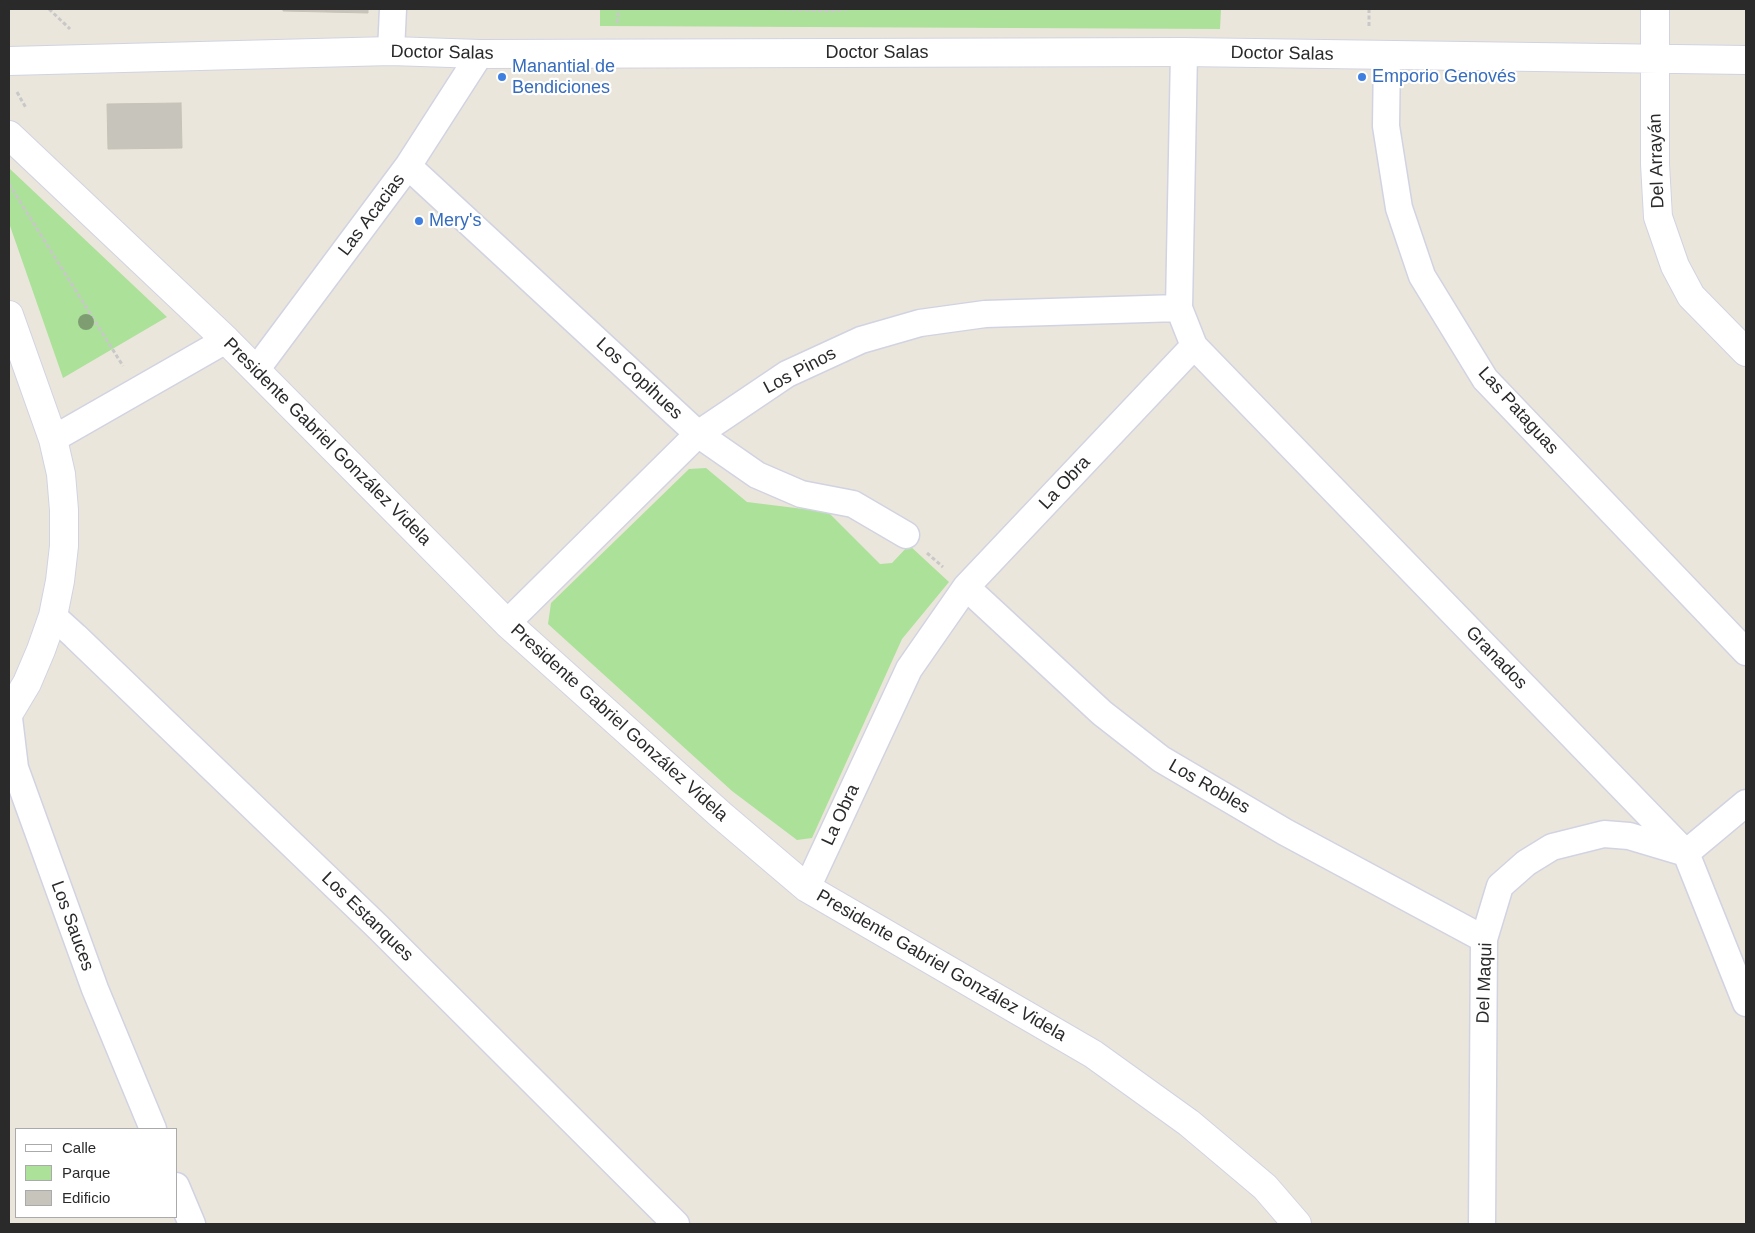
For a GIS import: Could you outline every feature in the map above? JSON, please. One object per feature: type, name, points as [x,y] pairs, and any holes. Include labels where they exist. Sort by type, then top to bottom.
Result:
[{"type":"main road","name":"Del Arrayán","points":[[1655,9],[1655,164],[1658,217],[1675,266],[1691,296],[1746,352]]},
{"type":"main road","name":"Doctor Salas","points":[[9,61],[391,52],[480,54],[1184,52],[1746,60]]},
{"type":"main road","name":"Presidente Gabriel González Videla","points":[[9,135],[226,340],[507,623],[721,815],[807,888],[1093,1054],[1189,1123],[1265,1187],[1297,1224]]},
{"type":"main road","points":[[9,315],[53,439],[60,474],[64,510],[64,546],[60,581],[52,616],[41,650],[26,683],[9,713]]},
{"type":"street","points":[[391,52],[393,9]]},
{"type":"street","points":[[1184,52],[1179,308],[1194,346]]},
{"type":"street","name":"Las Acacias","points":[[256,370],[408,166],[480,54]]},
{"type":"street","name":"Las Pataguas","points":[[1386,55],[1386,126],[1390,153],[1399,208],[1422,276],[1485,379],[1746,652]]},
{"type":"street","name":"Los Copihues","points":[[408,166],[698,434],[757,475],[801,494],[853,504],[906,535]]},
{"type":"street","name":"Los Pinos","points":[[507,623],[698,434],[787,374],[861,340],[920,323],[985,314],[1179,308]]},
{"type":"street","points":[[53,439],[226,340]]},
{"type":"street","name":"La Obra","points":[[807,888],[909,669],[966,587],[1194,346]]},
{"type":"street","name":"Granados","points":[[1194,346],[1686,853],[1746,1004]]},
{"type":"street","name":"Los Robles","points":[[966,587],[1102,713],[1160,759],[1285,832],[1484,939]]},
{"type":"street","name":"Los Estanques","points":[[52,616],[378,927],[676,1224]]},
{"type":"street","name":"Los Sauces","points":[[9,718],[15,768],[95,989],[153,1128]]},
{"type":"street","points":[[1686,853],[1746,803]]},
{"type":"street","name":"Del Maqui","points":[[1482,1224],[1484,939],[1500,886],[1526,863],[1552,847],[1604,834],[1629,836],[1686,853]]},
{"type":"street","points":[[178,1191],[192,1224]]},
{"type":"path","points":[[779,9],[831,11],[848,9]]},
{"type":"path","points":[[9,184],[138,390]]},
{"type":"path","points":[[906,535],[966,587]]},
{"type":"green space","points":[[600,9],[1221,9],[1220,29],[600,26]]},
{"type":"green space","points":[[9,168],[167,317],[63,378],[9,223]]},
{"type":"green space","points":[[706,468],[747,502],[828,512],[880,564],[892,563],[909,545],[949,582],[902,639],[812,838],[797,840],[732,791],[548,624],[551,603],[689,469]]},
{"type":"building","points":[[283,9],[326,9],[326,12],[283,11]]},
{"type":"building","points":[[326,9],[368,9],[368,13],[326,12]]},
{"type":"building","points":[[181,103],[182,148],[108,149],[107,104]]},
{"type":"place","name":"Manantial de Bendiciones","points":[[502,77]]},
{"type":"place","name":"Emporio Genovés","points":[[1362,77]]},
{"type":"place","name":"Mery's","points":[[419,221]]}]
